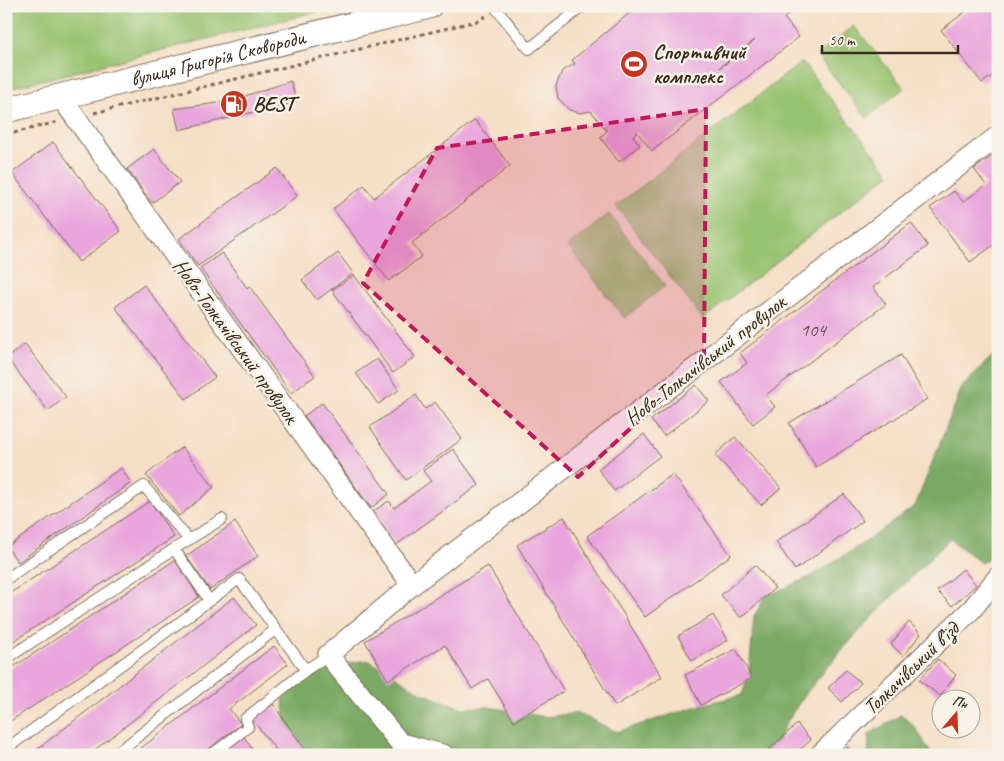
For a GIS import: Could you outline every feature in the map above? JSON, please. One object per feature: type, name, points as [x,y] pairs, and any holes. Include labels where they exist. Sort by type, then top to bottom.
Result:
[{"type":"street","name":"вулиця Григорія Сковороди","points":[[6,110],[429,6]]},
{"type":"street","name":"Ново-Толкачівський провулок","points":[[60,96],[412,585]]},
{"type":"street","name":"Ново-Толкачівський провулок","points":[[328,655],[412,585],[998,136]]},
{"type":"street","name":"Толкачівський в’їзд","points":[[820,755],[972,609],[998,577]]},
{"type":"street","points":[[328,655],[403,749],[444,755]]},
{"type":"lane","points":[[496,8],[529,49],[583,6]]},
{"type":"lane","points":[[6,579],[144,486],[189,540]]},
{"type":"lane","points":[[6,659],[222,519]]},
{"type":"lane","points":[[174,549],[209,600]]},
{"type":"lane","points":[[6,749],[239,579],[306,670]]},
{"type":"lane","points":[[114,755],[276,629]]},
{"type":"lane","points":[[211,755],[248,727],[245,719],[306,670],[328,655]]},
{"type":"path","points":[[6,135],[477,20],[496,8]]},
{"type":"highlighted area","points":[[706,109],[704,360],[578,477],[363,283],[437,148]]},
{"type":"green space","points":[[6,6],[340,6],[6,89]]},
{"type":"green space","points":[[854,26],[904,88],[867,118],[817,55]]},
{"type":"green space","points":[[802,62],[890,174],[703,319],[616,206]]},
{"type":"green space","points":[[609,214],[665,286],[624,318],[568,246]]},
{"type":"green space","points":[[998,350],[998,509],[994,523],[996,553],[981,563],[950,539],[878,611],[820,676],[797,706],[781,733],[775,755],[290,755],[283,699],[306,670],[368,660],[422,693],[462,708],[489,707],[545,717],[578,713],[617,732],[701,705],[742,695],[749,673],[754,616],[766,596],[810,577],[868,540],[915,506],[962,387]]},
{"type":"green space","points":[[901,715],[915,727],[932,755],[868,755],[869,734]]},
{"type":"building","points":[[638,6],[798,6],[784,18],[799,37],[652,151],[637,132],[633,136],[640,145],[619,162],[600,137],[607,131],[591,111],[580,113],[569,110],[558,98],[556,86],[562,71],[575,64],[572,60]],"holes":[[[755,40],[720,68],[720,67]]]},
{"type":"building","points":[[973,6],[998,6],[998,72],[982,83],[941,30]]},
{"type":"building","points":[[291,81],[296,102],[179,130],[174,109],[218,103],[231,94],[245,96]]},
{"type":"building","points":[[475,120],[510,166],[412,243],[422,256],[389,281],[333,209],[364,185],[374,198]]},
{"type":"building","points":[[53,142],[121,231],[79,262],[12,173]]},
{"type":"building","points":[[154,149],[180,182],[152,203],[127,169]]},
{"type":"building","points":[[998,152],[998,242],[970,262],[930,208],[954,191],[963,202],[986,185],[974,169]]},
{"type":"building","points":[[277,168],[297,196],[198,266],[179,239]]},
{"type":"building","points":[[911,223],[928,246],[873,287],[886,304],[766,395],[775,407],[753,424],[721,382],[747,363],[740,353]]},
{"type":"building","points":[[222,253],[247,288],[249,286],[315,376],[291,393],[200,268]]},
{"type":"building","points":[[338,253],[353,273],[317,300],[302,280]]},
{"type":"building","points":[[354,275],[415,357],[393,373],[332,290]]},
{"type":"building","points":[[144,285],[215,377],[186,399],[115,307]]},
{"type":"building","points":[[25,344],[66,397],[48,411],[7,358]]},
{"type":"building","points":[[901,355],[927,399],[816,467],[789,423]]},
{"type":"building","points":[[377,359],[399,390],[378,404],[356,373]]},
{"type":"building","points":[[696,385],[709,401],[664,436],[651,420]]},
{"type":"building","points":[[416,395],[425,409],[435,402],[462,439],[406,480],[370,427]]},
{"type":"building","points":[[322,403],[389,494],[371,508],[304,416]]},
{"type":"building","points":[[644,434],[660,456],[614,491],[598,469]]},
{"type":"building","points":[[735,437],[781,488],[761,505],[715,455]]},
{"type":"building","points":[[182,447],[214,487],[179,516],[146,475]]},
{"type":"building","points":[[453,449],[479,485],[396,545],[372,512],[389,501],[394,508],[431,481],[423,471]]},
{"type":"building","points":[[121,468],[131,483],[18,562],[7,547]]},
{"type":"building","points":[[673,474],[731,555],[645,617],[587,536]]},
{"type":"building","points":[[844,494],[863,521],[795,570],[776,542]]},
{"type":"building","points":[[150,501],[174,537],[6,646],[6,596]]},
{"type":"building","points":[[564,517],[662,677],[615,706],[517,545]]},
{"type":"building","points":[[235,522],[258,556],[210,590],[186,556]]},
{"type":"building","points":[[175,560],[199,597],[6,724],[6,672]]},
{"type":"building","points":[[755,565],[775,588],[741,618],[721,595]]},
{"type":"building","points":[[488,566],[564,691],[514,721],[488,679],[472,689],[445,645],[388,680],[365,641]]},
{"type":"building","points":[[963,569],[976,585],[952,606],[937,591]]},
{"type":"building","points":[[234,597],[256,625],[88,755],[30,755]]},
{"type":"building","points":[[713,615],[728,640],[692,661],[678,636]]},
{"type":"building","points":[[909,622],[921,634],[903,656],[891,644]]},
{"type":"building","points":[[274,646],[288,664],[229,709],[241,724],[201,755],[132,755]]},
{"type":"building","points":[[736,649],[752,678],[701,705],[685,675]]},
{"type":"building","points":[[938,659],[956,675],[946,688],[932,688],[932,690],[919,680]]},
{"type":"building","points":[[846,670],[861,683],[842,702],[828,688]]},
{"type":"building","points":[[273,704],[309,755],[280,755],[252,719]]},
{"type":"building","points":[[797,724],[811,740],[794,755],[774,755],[769,749]]},
{"type":"building","points":[[243,735],[256,755],[222,755],[220,751]]},
{"type":"building","points":[[847,747],[856,755],[840,755]]},
{"type":"place","name":"Спортивний комплекс","points":[[634,64]]},
{"type":"place","name":"BEST","points":[[234,104]]}]
